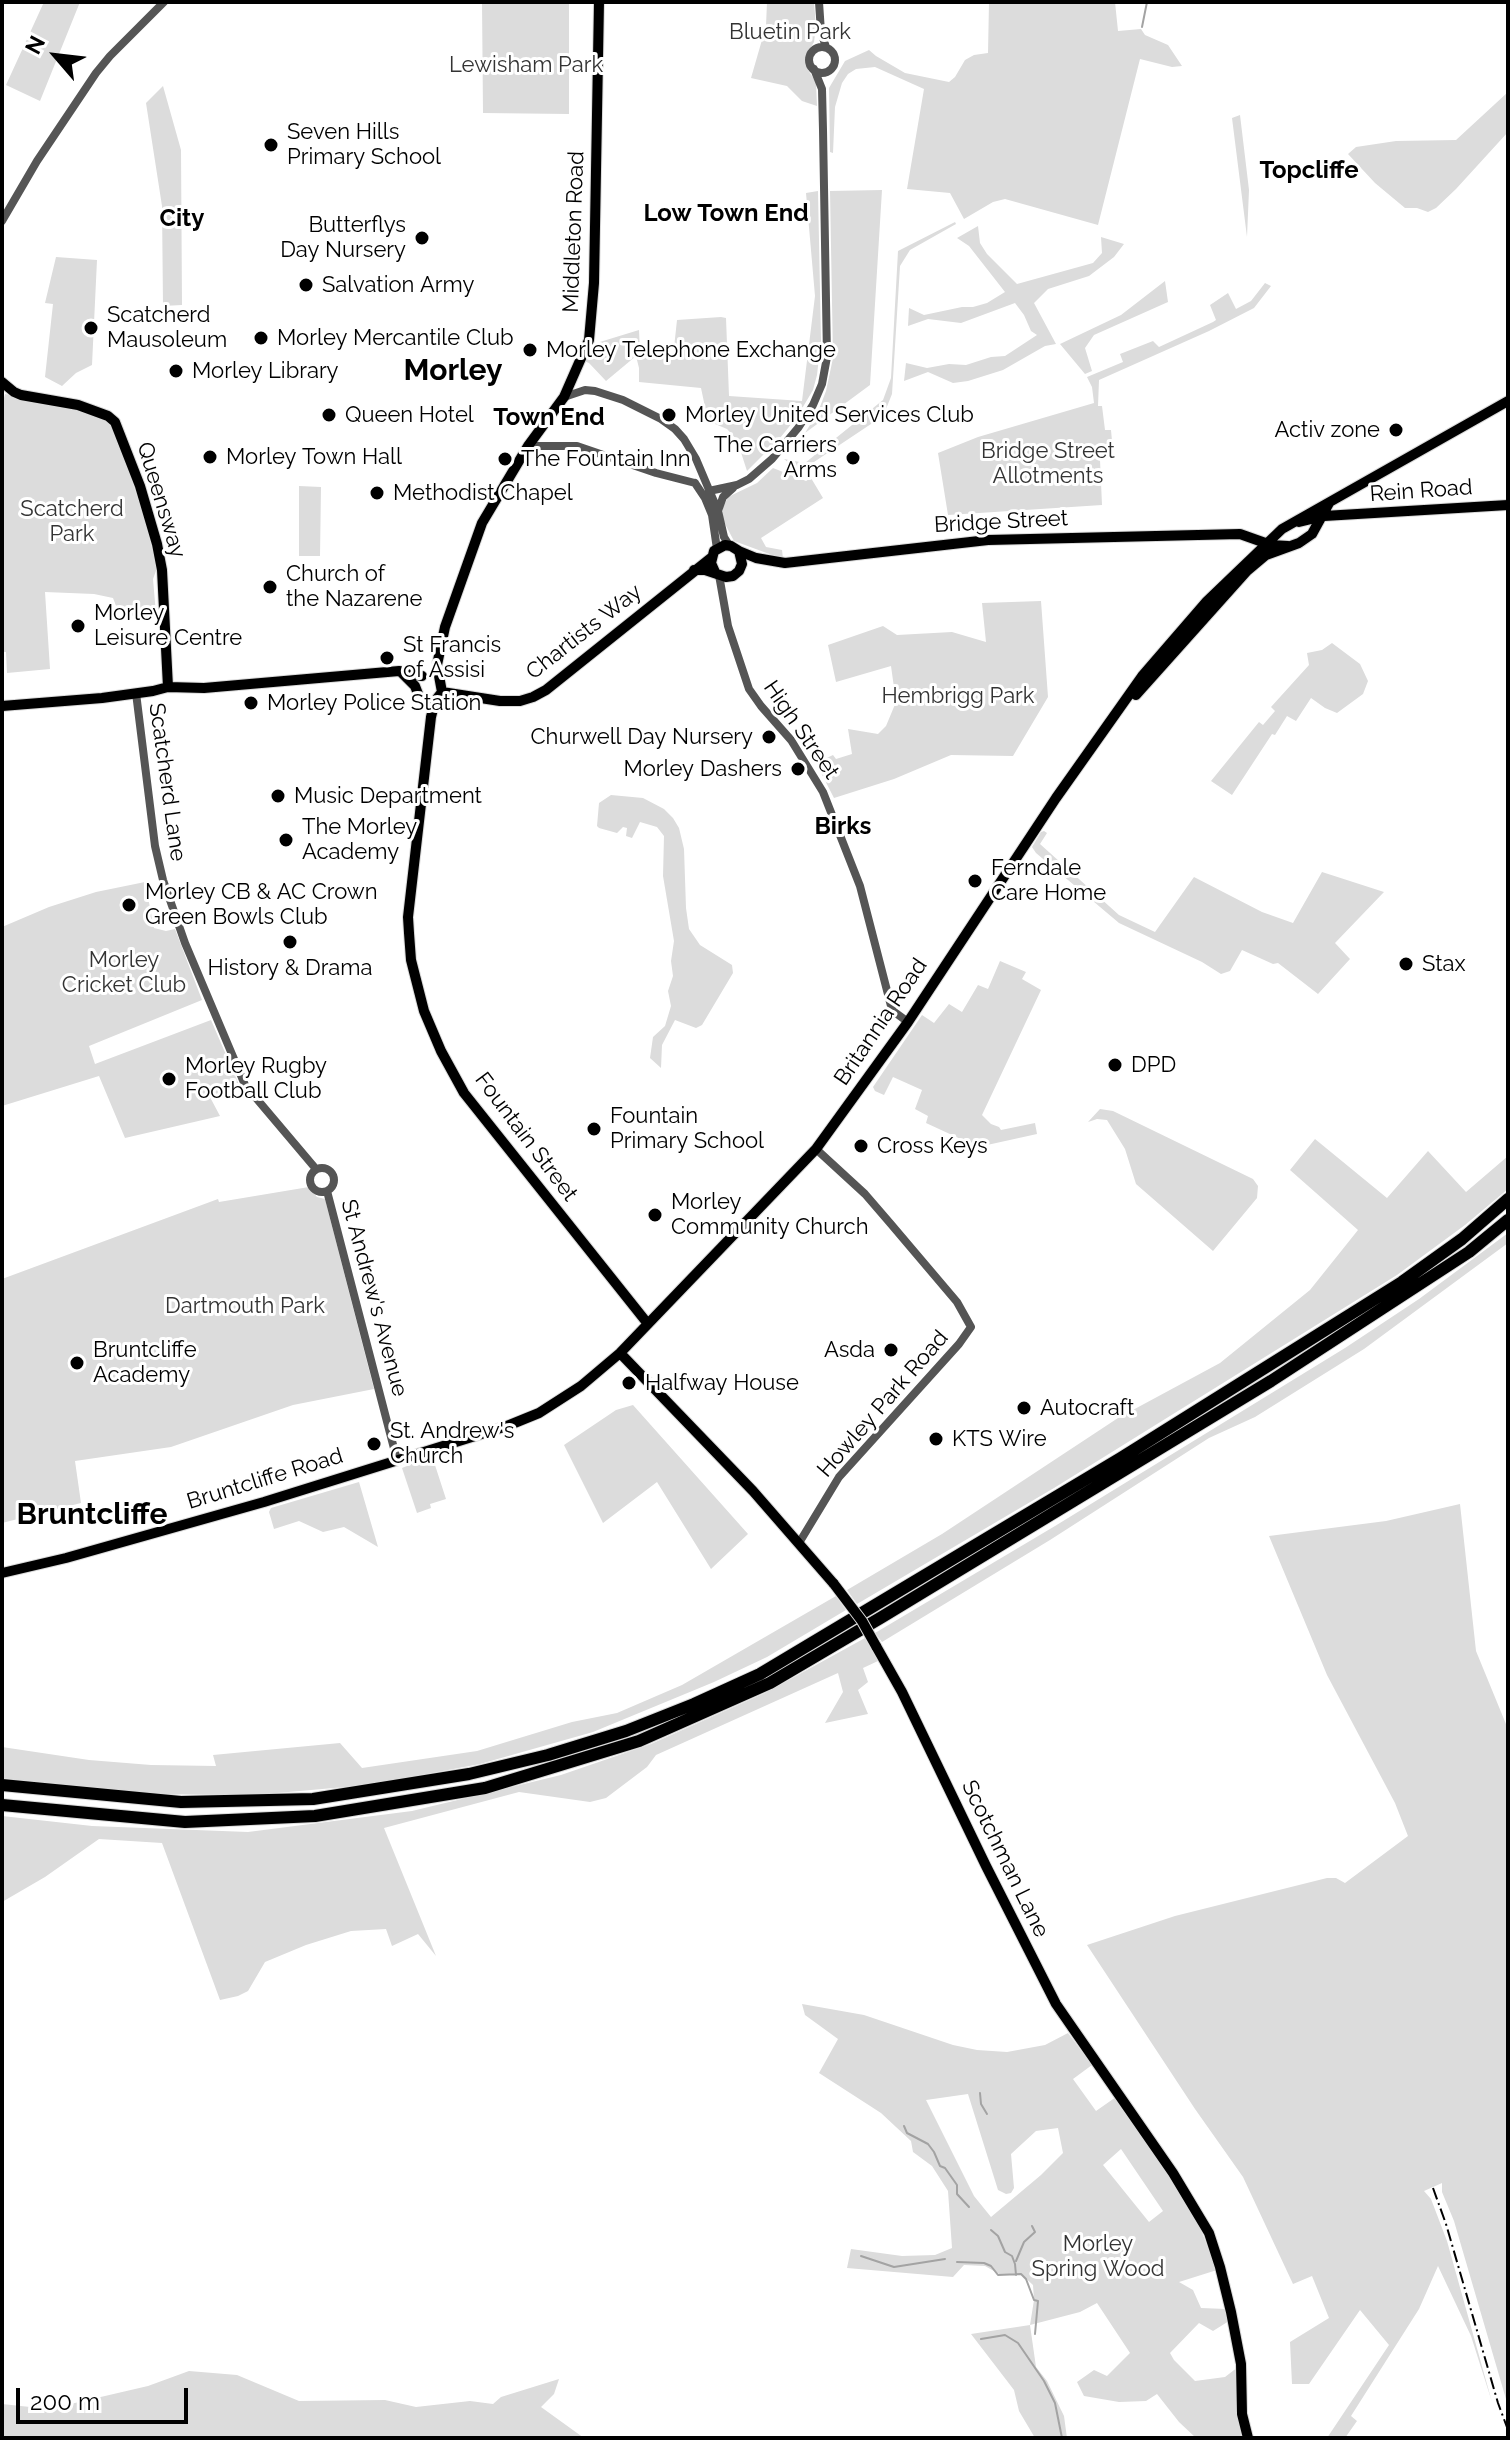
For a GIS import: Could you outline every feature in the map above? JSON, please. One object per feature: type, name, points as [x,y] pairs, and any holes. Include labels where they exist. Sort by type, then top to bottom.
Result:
[{"type":"highway","points":[[2,1785],[181,1802],[313,1799],[469,1774],[548,1755],[626,1731],[760,1674],[1095,1473],[1402,1282],[1462,1239],[1508,1199]]},
{"type":"highway","points":[[2,1805],[185,1822],[315,1816],[485,1788],[639,1741],[770,1683],[909,1600],[1347,1333],[1469,1252],[1508,1220]]},
{"type":"main road","name":"Middleton Road","points":[[528,446],[564,397],[589,340],[592,322],[599,2]]},
{"type":"main road","name":"Queensway","points":[[2,382],[21,395],[78,405],[108,416],[115,422],[140,486],[157,544],[162,570],[168,687]]},
{"type":"main road","name":"Britannia Road","points":[[648,1324],[816,1149],[908,1022],[1056,798],[1143,675],[1207,601],[1282,529],[1508,401]]},
{"type":"main road","points":[[439,696],[432,674],[480,528],[528,446]]},
{"type":"main road","points":[[1312,534],[1329,503]]},
{"type":"main road","name":"Rein Road","points":[[1292,523],[1324,516],[1508,505]]},
{"type":"main road","points":[[1312,534],[1336,516]]},
{"type":"main road","points":[[1305,521],[1311,524],[1312,534]]},
{"type":"main road","points":[[1282,529],[1280,538],[1294,545]]},
{"type":"main road","name":"Bridge Street","points":[[1249,537],[1282,529]]},
{"type":"main road","name":"Bridge Street","points":[[734,548],[756,558],[785,563],[974,540],[1240,534],[1265,543],[1294,545]]},
{"type":"main road","name":"Britannia Road","points":[[1115,717],[1247,571],[1266,555],[1294,545],[1312,534]]},
{"type":"main road","points":[[1249,537],[1253,549],[1250,559]]},
{"type":"main road","points":[[694,570],[721,575],[739,571],[742,564],[734,548]]},
{"type":"main road","name":"Chartists Way","points":[[423,701],[439,696],[500,701],[520,701],[533,697],[714,554],[734,548]]},
{"type":"main road","points":[[714,554],[721,575]]},
{"type":"main road","name":"Bridge Street","points":[[742,564],[756,558]]},
{"type":"main road","points":[[2,706],[168,687],[204,688],[399,671],[432,674]]},
{"type":"main road","points":[[399,671],[415,686],[416,695],[423,701],[431,717]]},
{"type":"main road","points":[[415,686],[432,674]]},
{"type":"main road","name":"Fountain Street","points":[[439,696],[431,717],[408,917],[411,960],[424,1011],[464,1093],[648,1324]]},
{"type":"main road","name":"Bruntcliffe Road","points":[[2,1573],[264,1502],[507,1426],[539,1413],[581,1386],[648,1324]]},
{"type":"main road","name":"Scotchman Lane","points":[[620,1353],[744,1481],[834,1584],[862,1621],[902,1692],[1056,2004],[1173,2173],[1209,2233],[1231,2312],[1241,2364],[1242,2414],[1248,2438]]},
{"type":"street","points":[[2,221],[37,161],[96,73],[164,2]]},
{"type":"street","points":[[819,2],[821,32],[826,47],[835,59],[822,89]]},
{"type":"street","points":[[711,492],[749,479],[786,444],[813,405],[822,384],[827,346],[822,89],[809,59],[821,32]]},
{"type":"street","points":[[814,49],[826,47]]},
{"type":"street","points":[[814,69],[821,72],[829,70]]},
{"type":"street","points":[[578,367],[576,381],[585,390]]},
{"type":"street","points":[[564,397],[585,390],[595,391],[623,400],[667,423],[680,434],[691,450],[698,480],[715,513]]},
{"type":"street","points":[[528,446],[577,446],[656,473],[698,480],[711,492]]},
{"type":"street","points":[[714,554],[715,513],[723,497],[737,485]]},
{"type":"street","points":[[711,492],[709,501],[724,537],[734,548]]},
{"type":"street","name":"High Street","points":[[721,575],[728,626],[749,689],[791,740],[823,792],[860,886],[891,1006],[908,1022]]},
{"type":"street","name":"Scatcherd Lane","points":[[136,693],[155,846],[163,880],[185,943],[245,1085],[316,1169]]},
{"type":"street","name":"Howley Park Road","points":[[799,1543],[839,1477],[971,1327],[957,1302],[865,1194],[816,1149]]},
{"type":"street","name":"St Andrew's Avenue","points":[[325,1167],[333,1173],[335,1182],[327,1191],[316,1191],[310,1183],[316,1169],[325,1167]]},
{"type":"street","name":"St Andrew's Avenue","points":[[327,1191],[397,1460]]},
{"type":"green space","points":[[44,2],[80,2],[40,101],[6,85]]},
{"type":"green space","name":"Lewisham Park","points":[[482,2],[569,2],[569,114],[483,113]]},
{"type":"green space","name":"Bluetin Park","points":[[767,2],[814,2],[814,42],[805,57],[808,70],[816,82],[817,106],[802,101],[787,86],[751,78],[766,26]]},
{"type":"green space","points":[[989,2],[1115,2],[1118,31],[1141,29],[1145,35],[1168,45],[1182,66],[1172,67],[1140,59],[1098,225],[1005,199],[993,202],[964,219],[950,193],[907,189],[924,89],[875,67],[856,69],[842,83],[835,107],[833,153],[830,152],[829,88],[845,61],[869,50],[905,73],[949,82],[965,60],[988,53]]},
{"type":"green space","points":[[163,86],[181,150],[182,305],[163,306],[162,206],[146,103]]},
{"type":"green space","points":[[1508,92],[1508,132],[1456,189],[1428,212],[1405,208],[1375,183],[1348,154],[1356,147],[1396,141],[1456,140]]},
{"type":"green space","points":[[1240,115],[1249,190],[1247,237],[1232,118]]},
{"type":"green space","points":[[882,190],[870,385],[805,433],[826,391],[833,358],[830,191]]},
{"type":"green space","points":[[818,191],[821,340],[817,375],[813,390],[797,417],[747,471],[737,440],[727,429],[708,421],[701,388],[639,382],[636,356],[606,381],[584,361],[590,345],[639,330],[640,353],[673,357],[677,320],[721,317],[726,318],[729,396],[802,401],[815,296],[806,193]]},
{"type":"green space","points":[[955,222],[910,250],[900,266],[892,394],[886,409],[877,420],[808,466],[798,468],[790,464],[784,459],[805,463],[883,400],[891,378],[898,251]]},
{"type":"green space","points":[[978,226],[980,243],[987,254],[1017,284],[1093,263],[1102,253],[1101,237],[1124,244],[1114,257],[1089,276],[1048,289],[1034,303],[1056,344],[1045,346],[1003,370],[968,381],[953,383],[928,372],[904,381],[906,363],[927,368],[966,365],[1005,356],[1037,335],[1031,331],[1015,303],[961,323],[928,319],[908,326],[909,308],[924,315],[973,307],[1005,292],[969,246],[957,238]]},
{"type":"green space","points":[[56,257],[97,260],[92,365],[76,373],[62,386],[45,377],[53,304],[45,303]]},
{"type":"green space","points":[[1165,281],[1168,302],[1094,335],[1085,348],[1092,371],[1085,374],[1060,344],[1121,315]]},
{"type":"green space","name":"Bridge Street Allotments","points":[[1265,283],[1271,286],[1254,308],[1099,380],[1098,406],[1102,406],[1105,430],[1111,430],[1112,441],[1105,447],[1100,460],[1102,505],[948,515],[938,453],[978,437],[1094,403],[1087,377],[1123,362],[1120,354],[1153,341],[1159,347],[1213,322],[1216,320],[1210,305],[1228,293],[1236,309],[1251,301]]},
{"type":"green space","name":"Scatcherd Park","points":[[5,394],[77,410],[104,419],[109,424],[115,432],[143,513],[157,568],[153,579],[156,614],[130,616],[118,611],[113,598],[94,594],[45,592],[50,669],[7,673],[6,652],[2,652],[2,406]]},
{"type":"green space","points":[[773,468],[806,481],[811,478],[823,498],[761,538],[766,547],[782,550],[783,559],[734,541],[722,514],[728,497],[757,483]]},
{"type":"green space","points":[[299,486],[321,487],[320,556],[299,556]]},
{"type":"green space","name":"Hembrigg Park","points":[[1041,601],[1048,697],[1013,756],[951,755],[894,779],[834,798],[816,763],[833,755],[836,759],[852,754],[848,729],[878,734],[886,726],[896,702],[891,666],[836,682],[828,645],[883,626],[897,635],[952,632],[986,642],[982,603]]},
{"type":"green space","points":[[1332,643],[1360,664],[1368,681],[1363,694],[1337,713],[1311,698],[1296,721],[1287,716],[1232,795],[1211,781],[1259,722],[1263,725],[1275,711],[1271,707],[1309,665],[1307,653],[1322,650]]},
{"type":"green space","points":[[611,795],[643,798],[664,809],[673,818],[684,849],[689,929],[700,945],[732,965],[733,973],[702,1025],[696,1028],[675,1020],[662,1045],[661,1068],[650,1058],[653,1037],[665,1026],[671,1006],[668,991],[673,976],[671,961],[674,941],[663,876],[664,836],[657,827],[640,822],[632,838],[626,836],[627,828],[623,827],[617,833],[599,828],[599,803]]},
{"type":"green space","points":[[1044,831],[1047,833],[1040,844],[1119,915],[1155,932],[1194,877],[1262,912],[1293,923],[1322,872],[1384,892],[1335,943],[1350,959],[1318,994],[1278,963],[1273,964],[1242,950],[1230,971],[1221,974],[1119,923],[1036,853],[1032,847]]},
{"type":"green space","name":"Morley Cricket Club","points":[[145,882],[154,928],[166,931],[175,929],[202,1000],[89,1046],[95,1064],[211,1020],[240,1087],[211,1099],[220,1116],[125,1138],[99,1076],[2,1106],[2,927],[96,892]]},
{"type":"green space","points":[[1000,961],[1026,972],[1022,979],[1041,990],[982,1115],[1001,1130],[1035,1123],[1037,1134],[978,1147],[926,1123],[928,1116],[915,1109],[922,1090],[893,1077],[884,1095],[873,1087],[922,1015],[934,1023],[949,1004],[962,1012],[978,985],[988,989]]},
{"type":"green space","points":[[1100,1109],[1113,1111],[1253,1179],[1258,1186],[1257,1198],[1213,1251],[1136,1184],[1125,1149],[1107,1120],[1088,1122]]},
{"type":"green space","points":[[1315,1139],[1387,1198],[1428,1151],[1466,1192],[1508,1156],[1508,1189],[1397,1275],[1054,1488],[857,1604],[847,1590],[942,1534],[1118,1418],[1220,1363],[1310,1290],[1358,1230],[1290,1170]]},
{"type":"green space","name":"Dartmouth Park","points":[[309,1187],[317,1197],[325,1199],[374,1389],[293,1405],[171,1447],[75,1461],[81,1503],[2,1523],[2,1279],[218,1199],[219,1202]]},
{"type":"green space","points":[[1508,1233],[1508,1243],[1364,1349],[1255,1417],[1209,1438],[882,1642],[875,1633],[1345,1348],[1419,1299]]},
{"type":"green space","points":[[633,1405],[748,1534],[711,1569],[657,1482],[603,1523],[564,1445],[616,1410]]},
{"type":"green space","points":[[429,1457],[434,1462],[446,1499],[430,1504],[431,1508],[417,1513],[402,1468]]},
{"type":"green space","points":[[359,1482],[378,1547],[344,1527],[323,1532],[299,1521],[274,1529],[269,1512],[271,1508]]},
{"type":"green space","points":[[1460,1504],[1476,1651],[1508,1729],[1508,2406],[1454,2221],[1442,2192],[1442,2183],[1424,2191],[1431,2199],[1447,2241],[1492,2402],[1471,2336],[1438,2266],[1419,2309],[1351,2416],[1357,2421],[1345,2438],[1327,2438],[1389,2345],[1360,2310],[1309,2384],[1292,2384],[1290,2342],[1329,2318],[1312,2276],[1293,2284],[1243,2177],[1087,1945],[1175,1916],[1327,1878],[1336,1878],[1345,1883],[1408,1836],[1395,1803],[1327,1675],[1269,1536],[1386,1521]]},
{"type":"green space","points":[[836,1596],[846,1610],[767,1657],[593,1732],[480,1764],[368,1785],[254,1795],[147,1794],[2,1778],[2,1747],[89,1760],[216,1766],[213,1755],[340,1743],[362,1768],[477,1751],[572,1722],[617,1713],[682,1685]]},
{"type":"green space","points":[[865,1638],[878,1661],[863,1668],[868,1682],[858,1690],[868,1714],[825,1723],[843,1692],[838,1673],[656,1755],[647,1767],[606,1798],[590,1802],[519,1792],[384,1828],[436,1956],[418,1934],[392,1946],[386,1929],[351,1931],[265,1962],[248,1991],[220,2000],[162,1843],[99,1839],[45,1877],[2,1902],[2,1816],[92,1826],[248,1832],[412,1811],[561,1775],[651,1744],[765,1693]]},
{"type":"green space","name":"Morley Spring Wood","points":[[802,2004],[864,2015],[977,2050],[1007,2052],[1045,2045],[1068,2033],[1092,2065],[1073,2079],[1096,2111],[1116,2097],[1195,2215],[1217,2270],[1179,2282],[1193,2290],[1201,2308],[1226,2309],[1229,2321],[1213,2331],[1199,2323],[1170,2353],[1195,2381],[1225,2377],[1238,2367],[1243,2438],[1196,2438],[1157,2394],[1146,2401],[1119,2402],[1084,2396],[1077,2382],[1094,2370],[1107,2376],[1130,2353],[1097,2303],[1080,2312],[1030,2325],[1033,2285],[1021,2274],[1001,2275],[985,2266],[964,2265],[953,2277],[847,2268],[851,2249],[902,2256],[935,2255],[952,2248],[948,2191],[932,2166],[913,2152],[911,2141],[881,2113],[819,2073],[838,2039],[805,2015]],"holes":[[[968,2094],[998,2190],[1011,2193],[1014,2188],[1011,2154],[1036,2131],[1058,2128],[1063,2153],[991,2217],[974,2196],[926,2100]],[[1121,2149],[1163,2211],[1149,2222],[1103,2165]]]},
{"type":"green space","points":[[1030,2325],[1036,2367],[1047,2381],[1064,2416],[1067,2438],[1035,2438],[1019,2411],[1014,2390],[971,2334]]},
{"type":"green space","points":[[189,2371],[237,2375],[299,2401],[385,2400],[416,2407],[470,2401],[493,2404],[501,2397],[559,2379],[554,2394],[541,2407],[584,2438],[2,2438],[2,2404],[49,2409],[148,2386]]},
{"type":"waterway","points":[[1142,27],[1147,2]]},
{"type":"waterway","points":[[980,2093],[981,2104],[987,2114]]},
{"type":"waterway","points":[[904,2126],[907,2133],[928,2144],[940,2166],[957,2185],[957,2194],[969,2207]]},
{"type":"waterway","points":[[1016,2261],[1024,2242],[1035,2232],[1032,2226]]},
{"type":"waterway","points":[[991,2230],[998,2236],[1005,2252],[1012,2256],[1016,2275]]},
{"type":"waterway","points":[[861,2256],[894,2267],[945,2259]]},
{"type":"waterway","points":[[957,2262],[984,2263],[998,2275],[1021,2274],[1034,2300],[1038,2301],[1035,2334]]},
{"type":"waterway","points":[[981,2339],[1005,2335],[1018,2343],[1055,2403],[1062,2438]]},
{"type":"railway","points":[[1433,2188],[1508,2430]]},
{"type":"place","name":"Seven Hills Primary School","points":[[271,145]]},
{"type":"place","name":"Butterflys Day Nursery","points":[[422,238]]},
{"type":"place","name":"Salvation Army","points":[[306,285]]},
{"type":"place","name":"Scatcherd Mausoleum","points":[[91,328]]},
{"type":"place","name":"Morley Mercantile Club","points":[[261,338]]},
{"type":"place","name":"Morley Telephone Exchange","points":[[530,350]]},
{"type":"place","name":"Morley Library","points":[[176,371]]},
{"type":"place","name":"Queen Hotel","points":[[329,415]]},
{"type":"place","name":"Morley United Services Club","points":[[669,415]]},
{"type":"place","name":"Activ zone","points":[[1396,430]]},
{"type":"place","name":"Morley Town Hall","points":[[210,457]]},
{"type":"place","name":"The Carriers Arms","points":[[853,458]]},
{"type":"place","name":"The Fountain Inn","points":[[505,459]]},
{"type":"place","name":"Methodist Chapel","points":[[377,493]]},
{"type":"place","name":"Church of the Nazarene","points":[[270,587]]},
{"type":"place","name":"Morley Leisure Centre","points":[[78,626]]},
{"type":"place","name":"St Francis of Assisi","points":[[387,658]]},
{"type":"place","name":"Morley Police Station","points":[[251,703]]},
{"type":"place","name":"Churwell Day Nursery","points":[[769,737]]},
{"type":"place","name":"Morley Dashers","points":[[798,769]]},
{"type":"place","name":"Music Department","points":[[278,796]]},
{"type":"place","name":"The Morley Academy","points":[[286,840]]},
{"type":"place","name":"Ferndale Care Home","points":[[975,881]]},
{"type":"place","name":"Morley CB & AC Crown Green Bowls Club","points":[[129,905]]},
{"type":"place","name":"History & Drama","points":[[290,942]]},
{"type":"place","name":"Stax","points":[[1406,964]]},
{"type":"place","name":"DPD","points":[[1115,1065]]},
{"type":"place","name":"Morley Rugby Football Club","points":[[169,1079]]},
{"type":"place","name":"Fountain Primary School","points":[[594,1129]]},
{"type":"place","name":"Cross Keys","points":[[861,1146]]},
{"type":"place","name":"Morley Community Church","points":[[655,1215]]},
{"type":"place","name":"Asda","points":[[891,1350]]},
{"type":"place","name":"Bruntcliffe Academy","points":[[77,1363]]},
{"type":"place","name":"Halfway House","points":[[629,1383]]},
{"type":"place","name":"Autocraft","points":[[1024,1408]]},
{"type":"place","name":"KTS Wire","points":[[936,1439]]},
{"type":"place","name":"St. Andrew's Church","points":[[374,1444]]},
{"type":"district","name":"Topcliffe","points":[[1309,171]]},
{"type":"district","name":"Low Town End","points":[[726,214]]},
{"type":"district","name":"City","points":[[182,219]]},
{"type":"district","name":"Morley","points":[[453,371]]},
{"type":"district","name":"Town End","points":[[549,418]]},
{"type":"district","name":"Birks","points":[[843,827]]},
{"type":"district","name":"Bruntcliffe","points":[[92,1515]]}]
